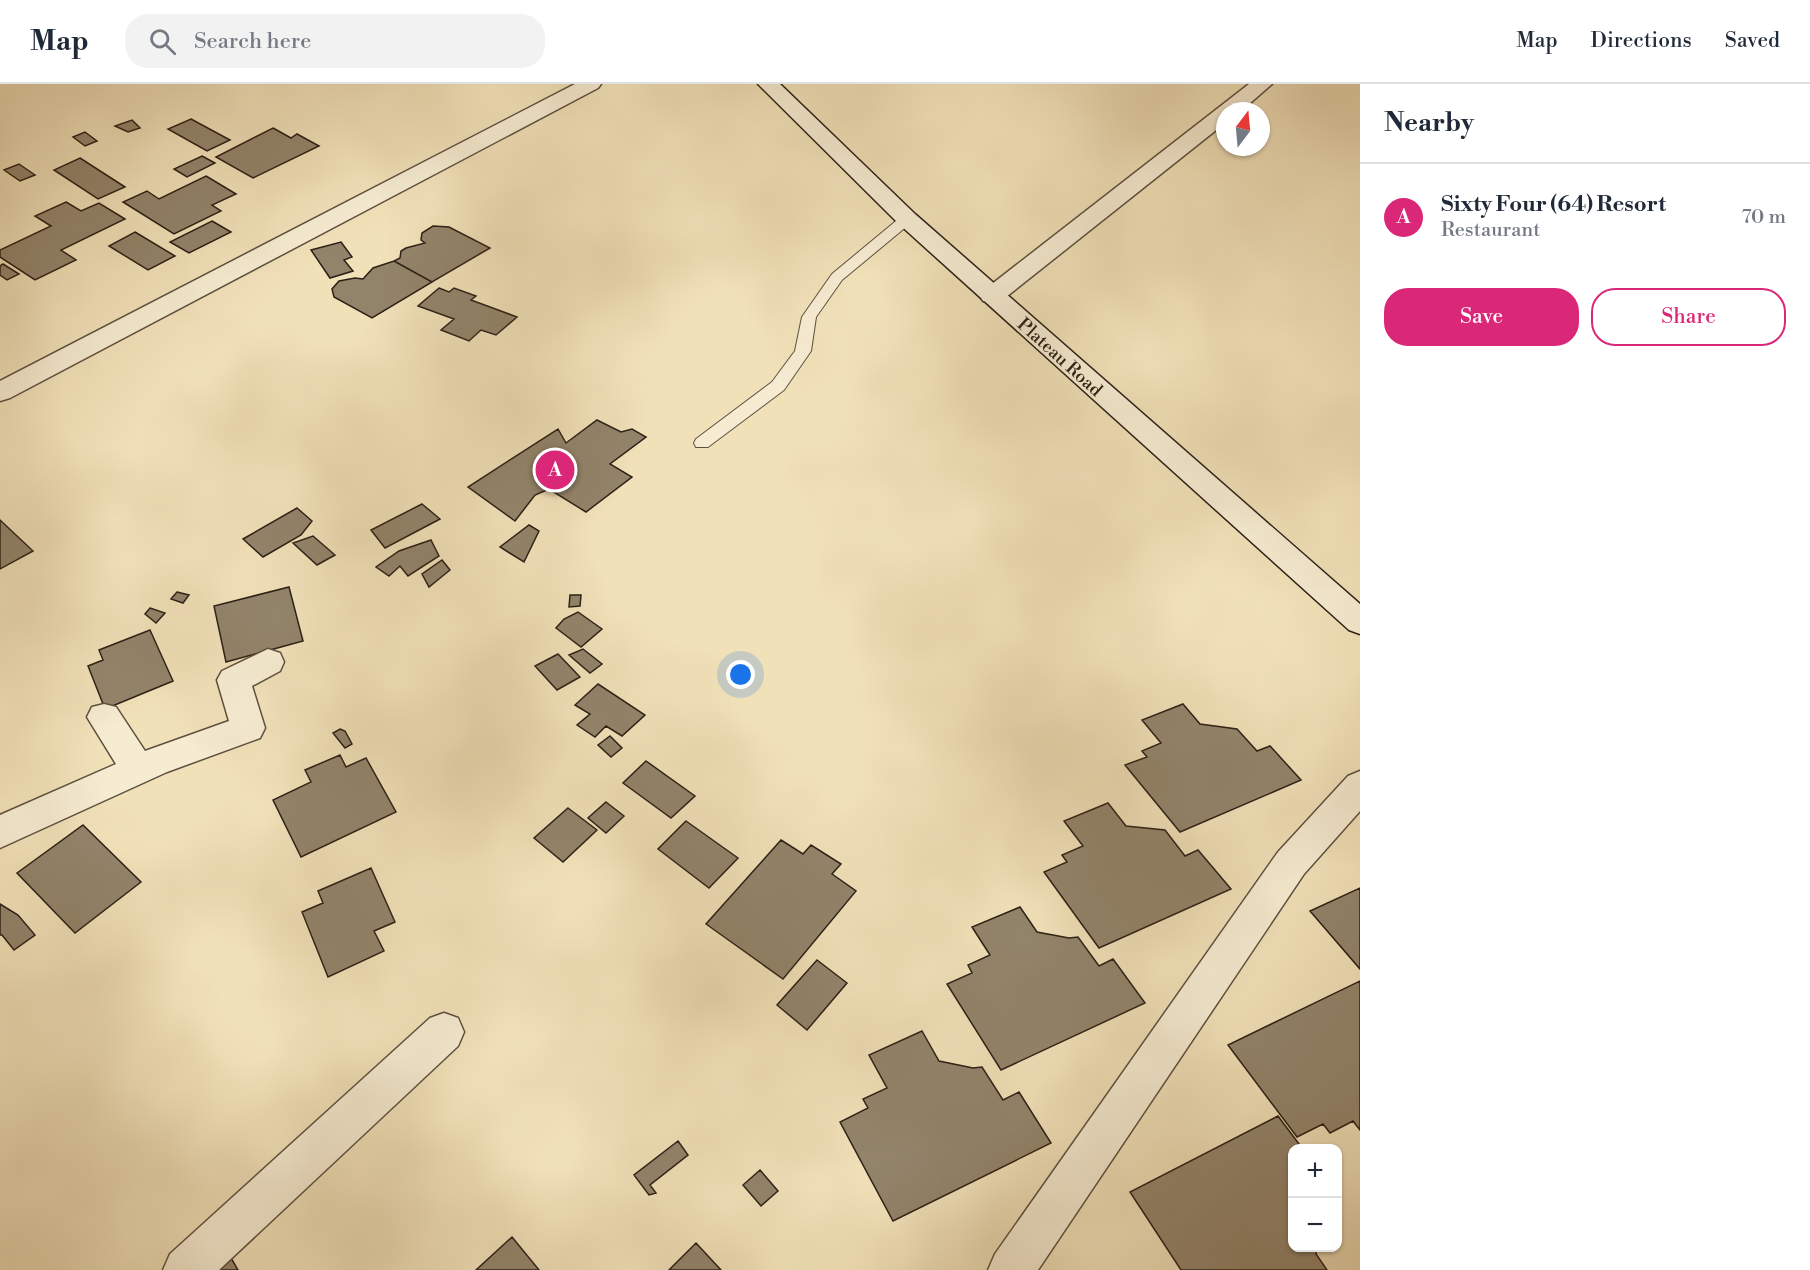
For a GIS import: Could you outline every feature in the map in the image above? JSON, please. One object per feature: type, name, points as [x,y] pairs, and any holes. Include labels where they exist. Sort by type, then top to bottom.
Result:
[{"type":"street","points":[[0,392],[591,84]]},
{"type":"street","name":"Plateau Road","points":[[768,84],[907,219],[1360,622]]},
{"type":"street","points":[[1239,102],[1262,84]]},
{"type":"street","points":[[992,296],[1216,120]]},
{"type":"street","points":[[0,832],[138,770],[248,728],[234,680],[268,662]]},
{"type":"street","points":[[104,717],[138,770]]},
{"type":"street","points":[[1011,1270],[1292,862],[1360,786]]},
{"type":"street","points":[[186,1270],[444,1032]]},
{"type":"lane","points":[[702,443],[778,386],[802,351],[809,317],[837,277],[907,219]]},
{"type":"building","points":[[191,119],[230,140],[207,151],[168,129]]},
{"type":"building","points":[[132,120],[140,128],[128,132],[115,126]]},
{"type":"building","points":[[273,128],[291,138],[297,134],[319,146],[253,178],[216,157]]},
{"type":"building","points":[[85,132],[97,141],[85,146],[73,137]]},
{"type":"building","points":[[202,156],[215,163],[187,177],[174,169]]},
{"type":"building","points":[[80,158],[125,187],[98,199],[54,170]]},
{"type":"building","points":[[19,164],[35,175],[20,181],[4,170]]},
{"type":"building","points":[[206,176],[236,194],[212,205],[221,211],[174,234],[123,202],[147,191],[159,199]]},
{"type":"building","points":[[66,202],[81,211],[99,203],[125,219],[61,250],[76,260],[35,280],[0,257],[0,250],[51,226],[35,216]]},
{"type":"building","points":[[212,221],[231,232],[189,253],[170,242]]},
{"type":"building","points":[[433,226],[449,227],[490,248],[432,282],[394,261],[400,258],[401,251],[406,248],[425,243],[421,240],[422,233]]},
{"type":"building","points":[[135,232],[175,256],[148,270],[109,246]]},
{"type":"building","points":[[341,242],[352,257],[344,260],[353,271],[330,278],[311,250]]},
{"type":"building","points":[[394,261],[432,282],[372,318],[334,297],[332,289],[339,281],[363,279],[373,268]]},
{"type":"building","points":[[3,264],[19,274],[7,280],[0,275],[0,266]]},
{"type":"building","points":[[439,288],[449,292],[454,288],[476,296],[471,300],[517,317],[496,335],[481,330],[469,341],[441,330],[454,319],[418,306]]},
{"type":"building","points":[[597,420],[621,432],[632,429],[646,437],[610,464],[632,477],[586,512],[549,489],[535,495],[515,521],[468,487],[558,429],[566,443]]},
{"type":"building","points":[[422,504],[440,519],[385,548],[371,530]]},
{"type":"building","points":[[297,508],[312,521],[301,535],[263,557],[243,539]]},
{"type":"building","points":[[0,520],[33,551],[0,569]]},
{"type":"building","points":[[529,525],[539,531],[524,562],[500,547]]},
{"type":"building","points":[[313,536],[335,555],[317,565],[293,543]]},
{"type":"building","points":[[431,540],[439,556],[408,576],[400,566],[389,576],[376,567],[399,551]]},
{"type":"building","points":[[442,560],[450,570],[429,587],[422,574]]},
{"type":"building","points":[[289,587],[303,641],[226,662],[214,606]]},
{"type":"building","points":[[177,592],[189,595],[183,603],[171,599]]},
{"type":"building","points":[[570,595],[581,595],[580,606],[569,607]]},
{"type":"building","points":[[150,608],[165,613],[156,623],[145,614]]},
{"type":"building","points":[[578,612],[602,629],[581,647],[556,628],[564,619]]},
{"type":"building","points":[[150,630],[173,681],[105,709],[88,666],[103,660],[99,650]]},
{"type":"building","points":[[583,649],[602,664],[590,673],[569,655]]},
{"type":"building","points":[[558,654],[580,677],[557,690],[535,666]]},
{"type":"building","points":[[598,684],[645,715],[622,736],[606,726],[595,737],[577,725],[590,714],[575,705]]},
{"type":"building","points":[[1183,704],[1200,724],[1237,729],[1257,751],[1270,746],[1301,780],[1180,832],[1125,765],[1147,757],[1142,751],[1161,743],[1142,720]]},
{"type":"building","points":[[340,729],[345,731],[352,744],[345,748],[333,733]]},
{"type":"building","points":[[610,736],[622,748],[611,757],[598,745]]},
{"type":"building","points":[[340,755],[346,767],[366,758],[396,812],[301,857],[273,800],[311,782],[305,770]]},
{"type":"building","points":[[646,761],[695,796],[671,818],[623,783]]},
{"type":"building","points":[[606,802],[624,816],[606,833],[588,818]]},
{"type":"building","points":[[1108,803],[1126,826],[1165,830],[1185,856],[1198,850],[1231,889],[1099,948],[1044,872],[1067,862],[1062,855],[1083,846],[1064,821]]},
{"type":"building","points":[[568,808],[597,830],[563,862],[534,838]]},
{"type":"building","points":[[686,821],[738,858],[709,888],[658,849]]},
{"type":"building","points":[[83,825],[141,882],[75,933],[17,873]]},
{"type":"building","points":[[781,840],[803,854],[811,845],[841,864],[832,874],[856,891],[783,979],[706,924]]},
{"type":"building","points":[[371,868],[395,922],[374,931],[384,951],[328,977],[302,912],[323,903],[318,891]]},
{"type":"building","points":[[1360,888],[1360,969],[1310,911]]},
{"type":"building","points":[[0,904],[18,915],[35,935],[14,950],[0,935]]},
{"type":"building","points":[[1020,907],[1037,932],[1069,938],[1078,937],[1099,966],[1113,959],[1145,1003],[1001,1070],[947,984],[972,973],[968,965],[990,955],[972,927]]},
{"type":"building","points":[[817,960],[847,983],[807,1030],[777,1005]]},
{"type":"building","points":[[1360,981],[1360,1130],[1353,1121],[1330,1133],[1323,1124],[1297,1137],[1228,1045]]},
{"type":"building","points":[[922,1031],[939,1061],[973,1068],[982,1067],[1003,1100],[1019,1092],[1051,1143],[893,1221],[840,1122],[868,1108],[863,1099],[887,1088],[869,1055]]},
{"type":"building","points":[[1278,1116],[1299,1144],[1288,1144],[1288,1252],[1316,1252],[1327,1270],[1181,1270],[1130,1192]]},
{"type":"building","points":[[678,1141],[688,1155],[650,1185],[656,1193],[649,1195],[634,1175]]},
{"type":"building","points":[[760,1170],[778,1191],[761,1206],[743,1185]]},
{"type":"building","points":[[512,1237],[539,1270],[476,1270]]},
{"type":"building","points":[[696,1243],[721,1270],[669,1270]]},
{"type":"building","points":[[227,1251],[238,1270],[202,1270]]},
{"type":"place","name":"Sixty Four (64) Resort","points":[[555,470]]}]
